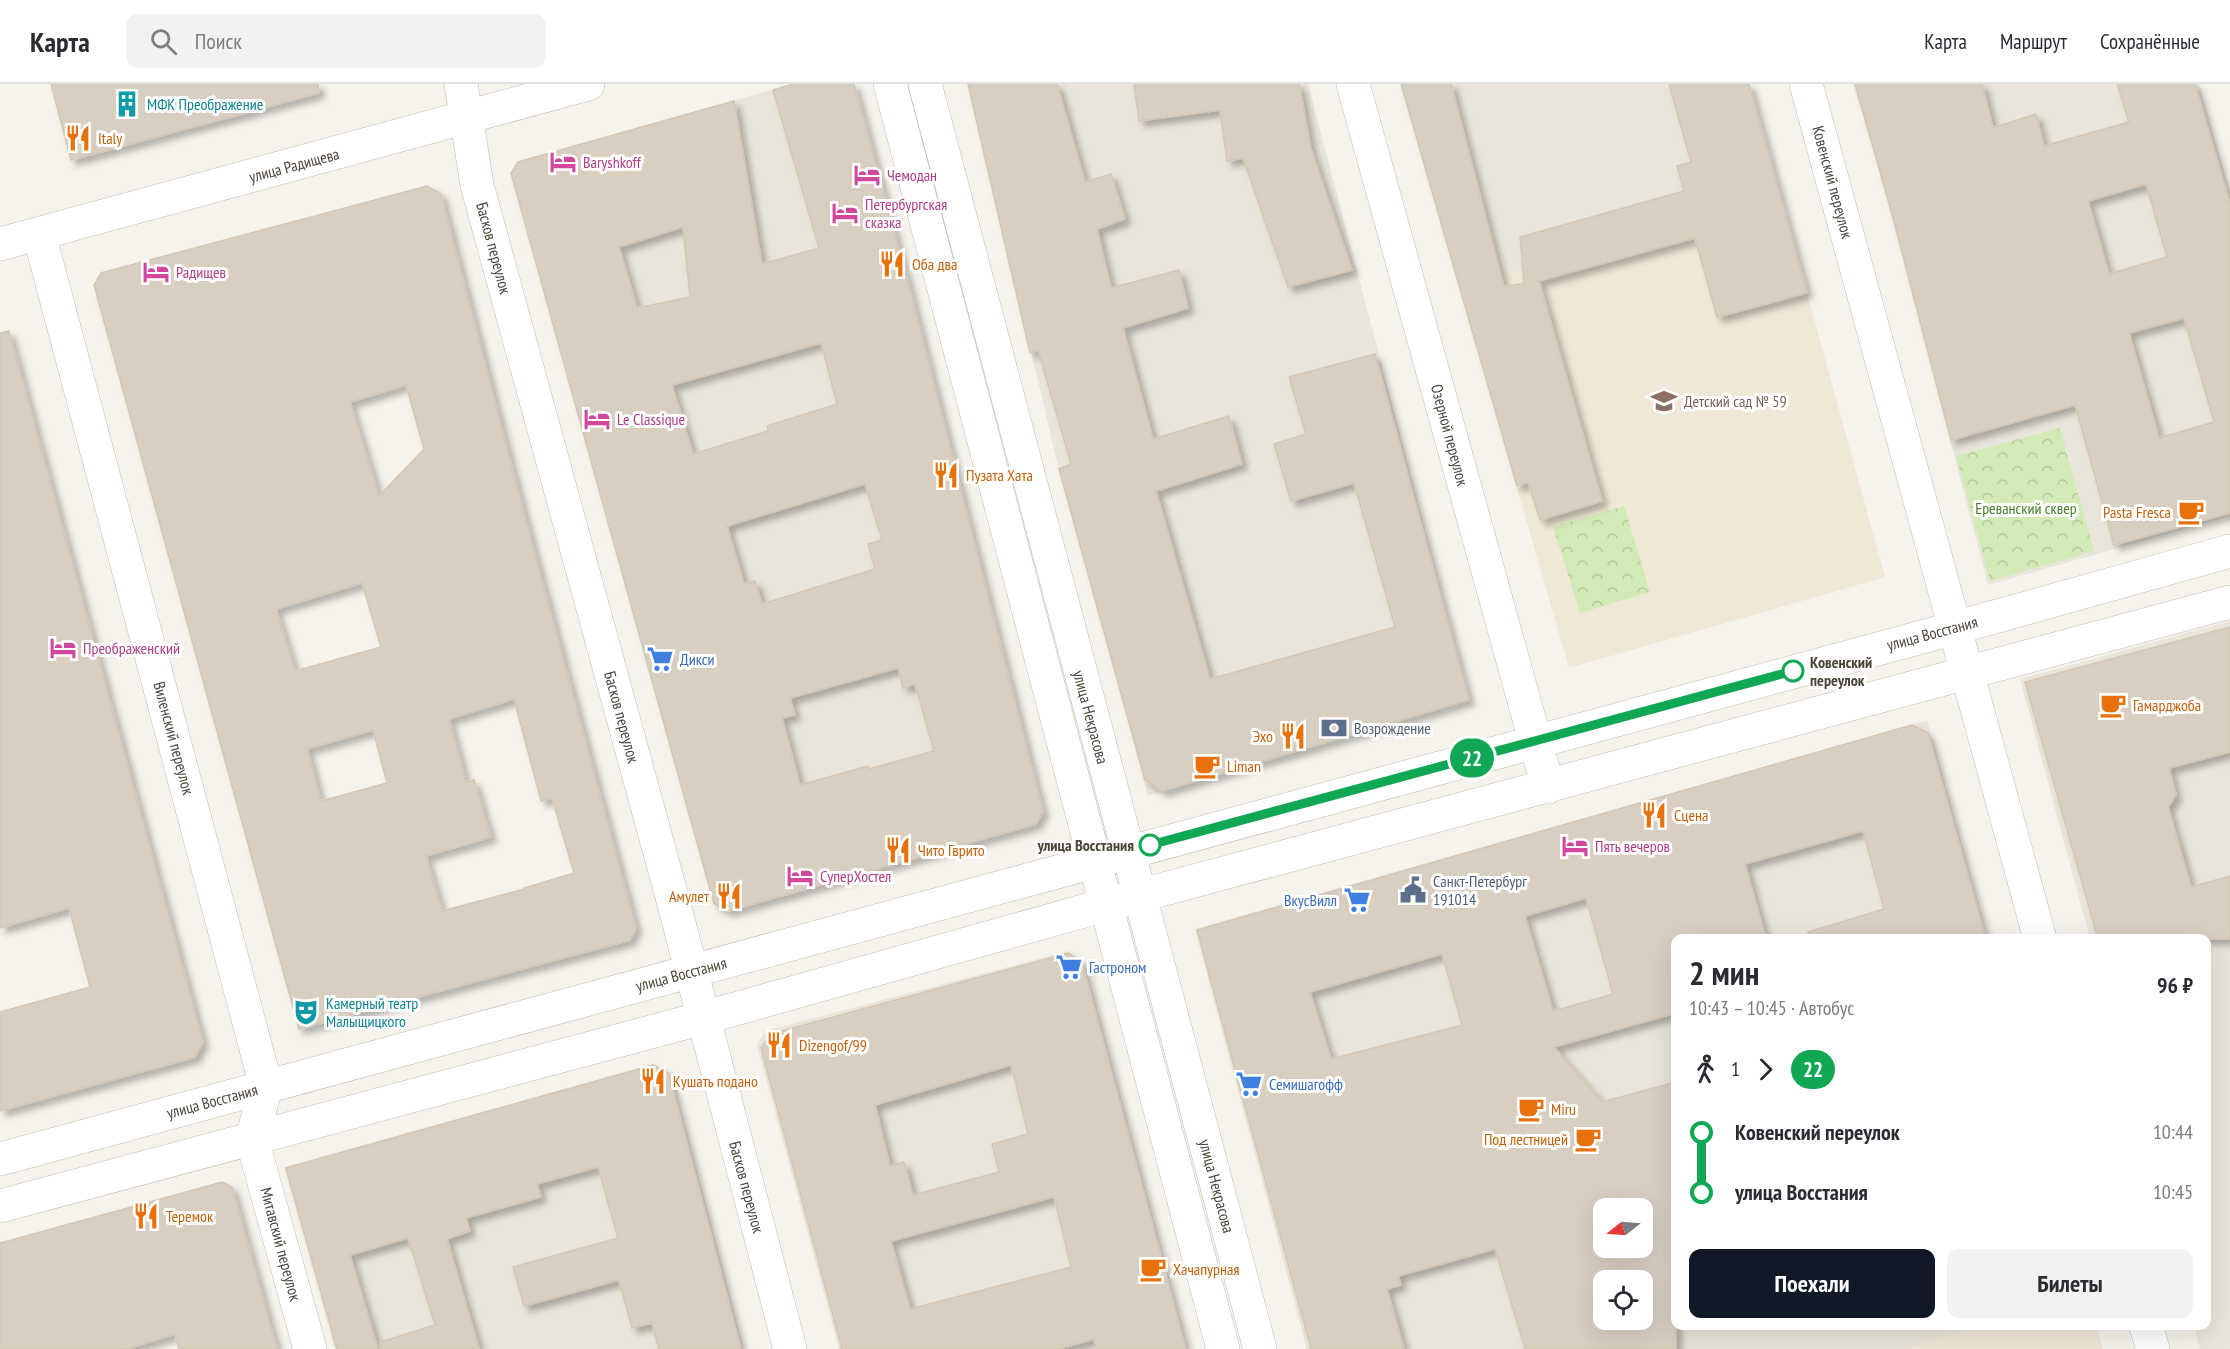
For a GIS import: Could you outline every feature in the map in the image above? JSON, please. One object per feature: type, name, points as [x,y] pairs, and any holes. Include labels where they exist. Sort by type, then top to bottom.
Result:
[{"type":"street","name":"Басков переулок","points":[[461,84],[477,185],[691,971],[790,1349]]},
{"type":"street","name":"улица Радищева","points":[[0,244],[588,84]]},
{"type":"street","name":"улица Некрасова","points":[[890,84],[1223,1349]]},
{"type":"street","name":"улица Некрасова","points":[[925,84],[1260,1349]]},
{"type":"street","name":"Озерной переулок","points":[[1353,84],[1548,787]]},
{"type":"street","name":"Ковенский переулок","points":[[1806,84],[2039,934]]},
{"type":"street","name":"Виленский переулок","points":[[39,234],[266,1086],[252,1139]]},
{"type":"street","name":"улица Восстания","points":[[0,1159],[2230,551]]},
{"type":"street","points":[[0,1206],[703,1018],[1105,905],[2230,602]]},
{"type":"street","name":"Митавский переулок","points":[[252,1139],[310,1349]]},
{"type":"street","points":[[2147,1330],[2153,1349]]},
{"type":"shaded area","points":[[793,84],[854,84],[1043,812],[1036,824],[728,911],[714,904],[511,173],[518,162]]},
{"type":"shaded area","points":[[968,84],[1308,84],[1470,701],[1148,796],[1057,462]]},
{"type":"shaded area","points":[[1401,84],[1749,84],[1807,293],[1717,317],[1695,238],[1535,266],[1459,288]]},
{"type":"shaded area","points":[[1853,84],[2199,84],[2230,191],[2230,516],[1988,585],[1876,158]]},
{"type":"shaded area","name":"Детский сад № 59","points":[[1695,238],[1717,316],[1807,293],[1885,577],[1569,668],[1459,288],[1535,266]]},
{"type":"shaded area","points":[[2230,621],[2230,1349],[2200,1349],[2195,1330],[2211,1330],[2211,934],[2089,934],[2020,679]]},
{"type":"shaded area","points":[[1927,720],[1987,934],[1671,934],[1671,1330],[2097,1330],[2103,1349],[1307,1349],[1195,929]]},
{"type":"shaded area","points":[[1068,951],[1084,961],[1188,1349],[839,1349],[757,1045],[765,1031]]},
{"type":"shaded area","points":[[653,1064],[671,1073],[744,1349],[335,1349],[284,1167]]},
{"type":"shaded area","points":[[1969,1330],[2095,1330],[2100,1349],[1904,1349]]},
{"type":"green space","name":"Ереванский сквер","points":[[2060,428],[2094,551],[1990,581],[1956,456]]},
{"type":"green space","points":[[1624,506],[1650,592],[1580,613],[1553,527]]},
{"type":"building","name":"МФК Преображение","points":[[51,84],[318,84],[319,93],[71,160]]},
{"type":"building","points":[[793,84],[854,84],[908,282],[1043,812],[1036,824],[728,911],[714,904],[511,173],[518,162],[734,101],[762,264],[819,248],[773,90]],"holes":[[[683,227],[690,297],[637,308],[619,247]],[[821,343],[837,404],[767,426],[768,431],[693,454],[672,385]],[[865,484],[882,540],[868,544],[875,569],[762,604],[755,581],[744,584],[727,526]],[[898,668],[903,688],[915,684],[934,751],[800,785],[782,718],[795,715],[790,698]]]},
{"type":"building","points":[[968,84],[1057,84],[1085,182],[1111,174],[1125,219],[1097,229],[1111,288],[1179,270],[1188,308],[1123,328],[1153,439],[1229,416],[1242,464],[1156,491],[1210,679],[1395,627],[1354,483],[1291,501],[1274,444],[1306,434],[1289,377],[1375,354],[1469,700],[1162,791],[1145,780],[1059,469],[1071,464],[1038,350],[1030,353]]},
{"type":"building","points":[[1134,84],[1299,84],[1311,149],[1352,270],[1288,287],[1243,158],[1227,161],[1220,110],[1139,121]]},
{"type":"building","points":[[1401,84],[1451,84],[1504,287],[1524,283],[1520,237],[1684,191],[1677,166],[1691,162],[1669,84],[1749,84],[1807,293],[1717,317],[1695,238],[1535,282],[1539,281],[1602,501],[1540,520],[1528,482],[1517,486]]},
{"type":"building","points":[[1855,84],[1982,84],[1993,128],[2036,114],[2044,146],[2129,122],[2117,84],[2195,84],[2230,204],[2230,513],[2114,545],[2075,405],[1951,440],[1894,221]],"holes":[[[2146,184],[2167,257],[2109,274],[2088,201]],[[2184,318],[2214,422],[2159,438],[2129,333]]]},
{"type":"building","points":[[427,186],[441,194],[526,521],[636,928],[630,940],[299,1029],[94,285],[101,273]],"holes":[[[406,385],[424,449],[379,496],[350,402]],[[362,583],[381,647],[295,671],[276,609]],[[514,699],[541,801],[552,798],[574,873],[442,911],[426,856],[491,837],[474,780],[466,782],[449,719]],[[373,730],[387,783],[321,801],[307,749]]]},
{"type":"building","points":[[9,331],[203,1042],[195,1057],[0,1111],[0,1012],[90,987],[69,908],[0,928],[0,333]]},
{"type":"building","points":[[2230,627],[2230,752],[2169,768],[2176,795],[2168,807],[2191,887],[2230,876],[2230,939],[2211,939],[2211,934],[2097,934],[2025,682]]},
{"type":"building","points":[[1912,725],[1928,733],[1985,934],[1808,934],[1808,932],[1884,909],[1863,831],[1745,864],[1765,934],[1671,934],[1671,1014],[1554,1047],[1602,1102],[1671,1083],[1671,1330],[1676,1330],[1676,1349],[1525,1349],[1495,1249],[1398,1276],[1401,1285],[1387,1289],[1404,1349],[1311,1349],[1197,930]],"holes":[[[1586,898],[1613,994],[1553,1011],[1525,916]],[[1442,954],[1462,1025],[1331,1059],[1310,992]]]},
{"type":"building","points":[[1068,953],[1082,962],[1186,1349],[1096,1349],[1094,1339],[1059,1349],[842,1349],[761,1048],[771,1034]],"holes":[[[1011,1065],[1028,1134],[992,1144],[999,1172],[913,1195],[904,1162],[890,1166],[875,1105]],[[1054,1197],[1071,1267],[910,1309],[891,1241]]]},
{"type":"building","points":[[653,1065],[669,1074],[741,1349],[659,1349],[652,1323],[632,1328],[619,1280],[524,1306],[513,1267],[618,1238],[598,1167],[537,1184],[541,1197],[466,1218],[470,1231],[447,1239],[479,1349],[381,1349],[380,1342],[435,1325],[408,1238],[350,1255],[378,1349],[337,1349],[286,1168]]},
{"type":"building","points":[[222,1182],[232,1187],[277,1349],[179,1349],[175,1334],[127,1349],[0,1349],[0,1243]]},
{"type":"bus line","name":"22","points":[[1150,845],[1793,671]]},
{"type":"place","name":"МФК Преображение","points":[[127,104]]},
{"type":"place","name":"Italy","points":[[78,138]]},
{"type":"place","name":"Baryshkoff","points":[[563,162]]},
{"type":"place","name":"Чемодан","points":[[867,175]]},
{"type":"place","name":"Петербургская сказка","points":[[845,213]]},
{"type":"place","name":"Оба два","points":[[892,264]]},
{"type":"place","name":"Радищев","points":[[156,272]]},
{"type":"place","name":"Детский сад № 59","points":[[1664,401]]},
{"type":"place","name":"Le Classique","points":[[597,419]]},
{"type":"place","name":"Пузата Хата","points":[[946,475]]},
{"type":"place","name":"Pasta Fresca","points":[[2191,512]]},
{"type":"place","name":"Преображенский","points":[[63,648]]},
{"type":"place","name":"Дикси","points":[[660,659]]},
{"type":"place","name":"Ковенский переулок","points":[[1793,671]]},
{"type":"place","name":"Гамарджоба","points":[[2113,705]]},
{"type":"place","name":"Возрождение","points":[[1334,728]]},
{"type":"place","name":"Эхо","points":[[1293,736]]},
{"type":"place","name":"Liman","points":[[1207,766]]},
{"type":"place","name":"Сцена","points":[[1654,815]]},
{"type":"place","name":"улица Восстания","points":[[1150,845]]},
{"type":"place","name":"Пять вечеров","points":[[1575,846]]},
{"type":"place","name":"Чито Гврито","points":[[898,850]]},
{"type":"place","name":"СуперХостел","points":[[800,876]]},
{"type":"place","name":"Санкт-Петербург 191014","points":[[1413,890]]},
{"type":"place","name":"Амулет","points":[[729,896]]},
{"type":"place","name":"ВкусВилл","points":[[1357,900]]},
{"type":"place","name":"Гастроном","points":[[1069,967]]},
{"type":"place","name":"Камерный театр Малыщицкого","points":[[306,1012]]},
{"type":"place","name":"Dizengof/99","points":[[779,1045]]},
{"type":"place","name":"Кушать подано","points":[[653,1081]]},
{"type":"place","name":"Семишагофф","points":[[1249,1084]]},
{"type":"place","name":"Miru","points":[[1531,1109]]},
{"type":"place","name":"Под лестницей","points":[[1588,1139]]},
{"type":"place","name":"Теремок","points":[[146,1216]]},
{"type":"place","name":"Хачапурная","points":[[1153,1269]]}]
